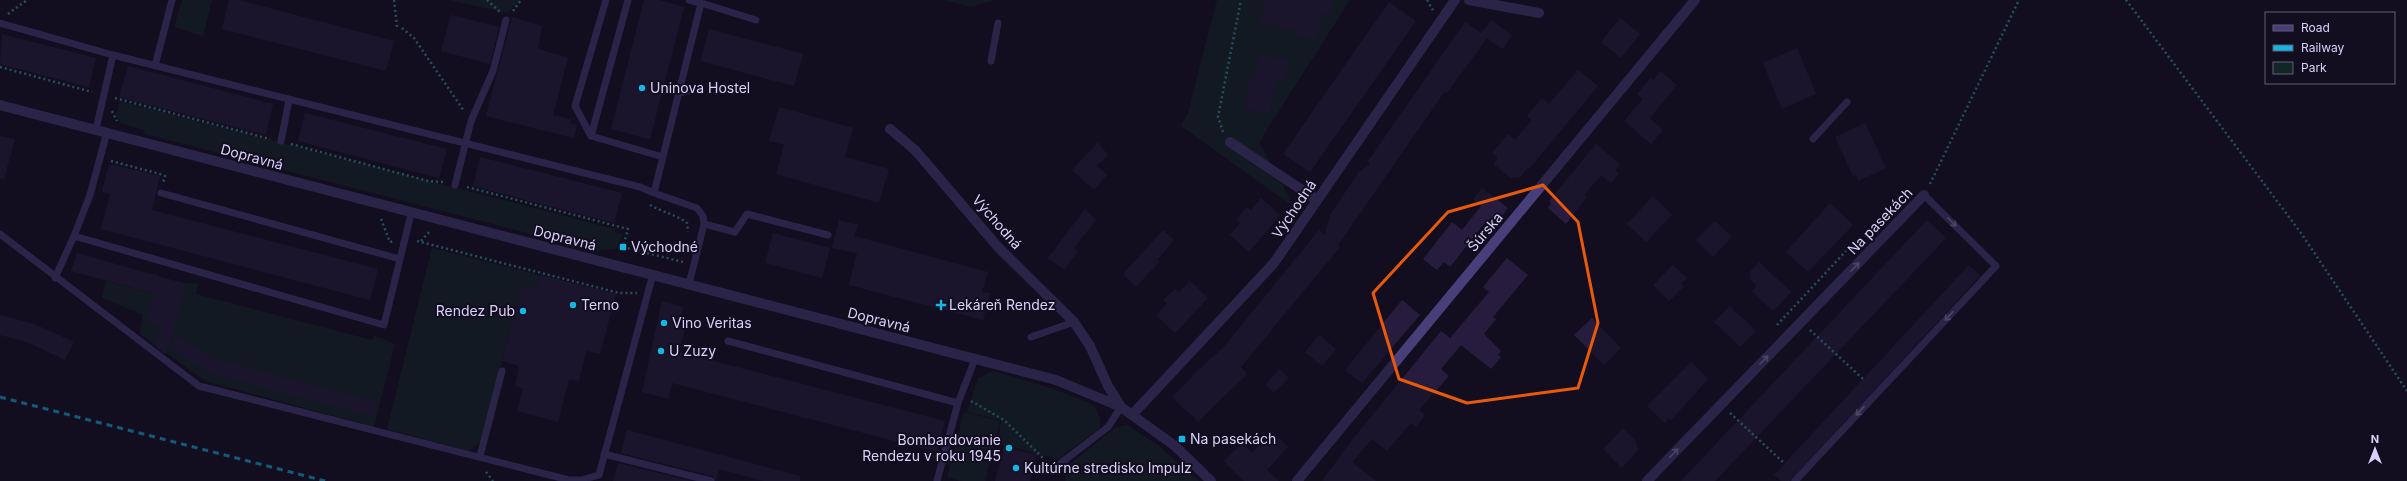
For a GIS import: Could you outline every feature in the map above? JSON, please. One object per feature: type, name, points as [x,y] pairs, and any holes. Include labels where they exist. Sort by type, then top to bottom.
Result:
[{"type":"street","name":"Východná","points":[[1132,415],[1274,263],[1456,0]]},
{"type":"street","points":[[1469,0],[1539,13]]},
{"type":"street","name":"Šúrska","points":[[1297,481],[1695,0]]},
{"type":"street","name":"Dopravná","points":[[0,105],[96,129],[410,214],[653,274],[1056,380],[1121,407]]},
{"type":"street","name":"Východná","points":[[890,129],[914,150],[998,247],[1074,322],[1090,346],[1108,386],[1121,407],[1175,446],[1211,481]]},
{"type":"street","points":[[1230,142],[1317,200]]},
{"type":"street","name":"Na pasekách","points":[[1646,481],[1924,195]]},
{"type":"lane","points":[[154,66],[172,0]]},
{"type":"lane","points":[[606,0],[576,106],[591,136],[663,157]]},
{"type":"lane","points":[[591,136],[628,0]]},
{"type":"lane","points":[[689,0],[756,20]]},
{"type":"lane","points":[[654,193],[701,3]]},
{"type":"lane","points":[[455,184],[471,121],[493,71],[506,20]]},
{"type":"lane","points":[[0,23],[154,66],[640,187],[696,208],[703,216],[704,224],[688,284]]},
{"type":"lane","points":[[991,61],[998,23]]},
{"type":"lane","points":[[96,129],[113,55]]},
{"type":"lane","points":[[679,93],[700,88]]},
{"type":"lane","points":[[281,141],[289,100]]},
{"type":"lane","points":[[1813,139],[1847,102]]},
{"type":"lane","points":[[54,278],[74,236],[90,195],[107,132]]},
{"type":"lane","points":[[161,194],[400,259]]},
{"type":"lane","name":"Na pasekách","points":[[1795,481],[1996,266],[1924,195]]},
{"type":"lane","points":[[74,236],[384,325],[410,214]]},
{"type":"lane","points":[[704,224],[735,232],[747,214],[828,235]]},
{"type":"lane","points":[[0,234],[54,278],[199,386],[480,456],[569,480],[581,480],[599,475],[653,274]]},
{"type":"lane","points":[[1030,337],[1074,322]]},
{"type":"lane","points":[[728,340],[958,403]]},
{"type":"lane","points":[[936,481],[958,403],[975,359]]},
{"type":"lane","points":[[480,456],[502,371]]},
{"type":"lane","points":[[1061,463],[1108,427],[1121,407]]},
{"type":"lane","points":[[604,454],[711,481]]},
{"type":"path","points":[[5,17],[27,0]]},
{"type":"path","points":[[394,0],[398,27]]},
{"type":"path","points":[[1230,142],[1221,129],[1218,117],[1241,0]]},
{"type":"path","points":[[1427,0],[1433,9],[1433,17],[1430,22],[1437,27]]},
{"type":"path","points":[[1924,195],[2019,0]]},
{"type":"path","points":[[2126,0],[2301,233],[2407,391]]},
{"type":"path","points":[[489,1],[506,20]]},
{"type":"path","points":[[402,28],[414,38],[471,121]]},
{"type":"path","points":[[0,67],[428,181],[436,180],[455,184],[628,229],[623,248],[686,263]]},
{"type":"path","points":[[107,167],[111,157]]},
{"type":"path","points":[[109,161],[165,176]]},
{"type":"path","points":[[645,203],[687,223],[689,230],[687,237]]},
{"type":"path","points":[[379,216],[385,224],[390,242],[405,240],[421,241],[619,293],[647,293]]},
{"type":"path","points":[[681,262],[683,256]]},
{"type":"path","points":[[1807,327],[1863,379]]},
{"type":"path","points":[[961,394],[1004,420],[1044,459]]},
{"type":"path","points":[[1728,412],[1785,464]]},
{"type":"highlighted area","points":[[1543,185],[1578,222],[1598,323],[1578,388],[1467,403],[1399,379],[1373,293],[1448,212]]},
{"type":"green space","points":[[182,0],[212,0],[203,36],[174,27]]},
{"type":"green space","points":[[449,0],[520,0],[508,13]]},
{"type":"green space","points":[[944,0],[993,0],[971,7]]},
{"type":"green space","points":[[1217,0],[1350,0],[1259,142],[1295,208],[1181,126],[1188,113]]},
{"type":"green space","points":[[120,101],[615,229],[615,232],[622,234],[618,248],[597,251],[145,134],[144,130],[122,124],[116,117]]},
{"type":"green space","points":[[432,248],[540,275],[537,289],[522,285],[480,442],[469,451],[387,429]]},
{"type":"green space","points":[[154,273],[175,282],[198,283],[196,294],[372,340],[374,335],[395,344],[374,427],[205,381],[140,334],[143,315],[102,298],[106,281],[150,293]]},
{"type":"green space","points":[[993,371],[1051,388],[1094,405],[1100,418],[1100,428],[1058,459],[998,444],[1001,420],[967,412],[978,378]]},
{"type":"green space","points":[[964,412],[1000,421],[985,481],[961,481],[947,477]]},
{"type":"green space","points":[[1127,425],[1159,446],[1199,481],[1065,481],[1069,465],[1115,428]]},
{"type":"building","points":[[229,0],[239,0],[394,41],[386,71],[222,29]]},
{"type":"building","name":"Uninova Hostel","points":[[644,0],[659,0],[684,7],[650,139],[611,129]]},
{"type":"building","points":[[1267,0],[1333,0],[1330,14],[1322,13],[1316,39],[1296,34],[1297,31],[1260,22],[1264,3],[1267,3]]},
{"type":"building","points":[[1389,2],[1416,21],[1310,172],[1283,154]]},
{"type":"building","points":[[451,15],[499,27],[490,64],[441,51]]},
{"type":"building","points":[[512,17],[542,26],[538,49],[568,58],[553,115],[571,119],[570,123],[577,125],[574,138],[486,116]]},
{"type":"building","points":[[1620,18],[1640,34],[1621,58],[1601,42]]},
{"type":"building","points":[[1491,20],[1512,35],[1503,49],[1487,38],[1447,93],[1445,91],[1338,245],[1340,247],[1241,367],[1247,374],[1198,422],[1172,397],[1199,369],[1222,349],[1319,230],[1325,235],[1330,215],[1359,172],[1370,164],[1368,161],[1465,22],[1481,33]]},
{"type":"building","points":[[709,29],[803,54],[794,86],[701,61]]},
{"type":"building","points":[[2,34],[96,58],[89,87],[0,64]]},
{"type":"building","points":[[1797,48],[1816,94],[1782,109],[1763,63]]},
{"type":"building","points":[[1259,54],[1290,61],[1285,81],[1277,80],[1269,114],[1244,108],[1250,78],[1254,78]]},
{"type":"building","points":[[128,66],[273,104],[266,135],[119,97]]},
{"type":"building","points":[[1578,70],[1598,86],[1529,169],[1528,168],[1520,177],[1511,178],[1493,164],[1498,158],[1492,153],[1508,134],[1515,140],[1532,120],[1527,116],[1542,98],[1549,104]]},
{"type":"building","points":[[1660,71],[1677,85],[1650,118],[1663,130],[1651,144],[1624,121],[1643,99],[1637,94],[1651,78],[1654,80]]},
{"type":"building","points":[[779,107],[853,128],[845,157],[889,169],[879,203],[776,174],[784,145],[769,141]]},
{"type":"building","points":[[305,113],[447,149],[439,178],[298,141]]},
{"type":"building","points":[[1865,123],[1886,168],[1858,181],[1856,175],[1853,176],[1835,137]]},
{"type":"building","points":[[0,136],[15,139],[4,179],[0,178]]},
{"type":"building","points":[[1098,142],[1108,155],[1097,166],[1107,175],[1094,190],[1072,170]]},
{"type":"building","points":[[1596,144],[1620,164],[1615,170],[1619,174],[1611,183],[1601,175],[1584,195],[1587,197],[1566,224],[1548,208],[1551,203],[1549,201]]},
{"type":"building","points":[[480,157],[622,193],[614,223],[473,186]]},
{"type":"building","points":[[109,164],[160,176],[152,210],[378,269],[370,300],[101,229],[110,194],[102,192]]},
{"type":"building","points":[[1482,188],[1508,208],[1494,227],[1487,220],[1450,267],[1444,262],[1437,270],[1423,259],[1452,222],[1462,230],[1481,206],[1473,199]]},
{"type":"building","points":[[1653,196],[1672,215],[1646,242],[1627,224]]},
{"type":"building","points":[[1261,198],[1280,215],[1249,252],[1230,235],[1240,223],[1236,220],[1247,207],[1251,210]]},
{"type":"building","points":[[1830,203],[1853,225],[1808,272],[1786,252]]},
{"type":"building","points":[[1085,209],[1096,220],[1074,248],[1078,251],[1064,270],[1048,258]]},
{"type":"building","points":[[839,220],[858,225],[854,236],[988,272],[982,292],[990,293],[983,320],[849,285],[857,253],[832,248]]},
{"type":"building","points":[[1927,220],[1946,238],[1715,481],[1681,481]]},
{"type":"building","points":[[1715,221],[1732,237],[1713,257],[1696,240]]},
{"type":"building","points":[[1163,230],[1174,240],[1157,260],[1159,262],[1136,287],[1123,274]]},
{"type":"building","points":[[773,233],[830,248],[822,278],[765,263]]},
{"type":"building","points":[[77,253],[186,284],[166,355],[156,347],[161,326],[147,322],[155,294],[71,271]]},
{"type":"building","points":[[1507,258],[1528,275],[1493,317],[1496,319],[1484,334],[1501,351],[1498,355],[1501,357],[1491,369],[1461,345],[1441,369],[1449,376],[1419,410],[1425,415],[1416,427],[1411,423],[1387,451],[1372,439],[1352,462],[1376,481],[1322,481],[1352,440],[1441,331],[1450,338],[1489,292],[1483,287]]},
{"type":"building","points":[[1759,262],[1791,292],[1773,311],[1752,291],[1757,286],[1749,278],[1751,276],[1749,273]]},
{"type":"building","points":[[1673,265],[1687,278],[1681,284],[1684,286],[1669,301],[1653,285]]},
{"type":"building","points":[[1969,265],[1980,276],[1790,481],[1781,481],[1774,475]]},
{"type":"building","points":[[540,275],[616,294],[600,354],[586,351],[579,381],[569,379],[558,422],[517,411],[523,388],[515,386],[519,366],[502,361],[522,285],[537,289]]},
{"type":"building","points":[[1190,281],[1208,298],[1175,333],[1156,315],[1167,304],[1163,300],[1175,289],[1179,292]]},
{"type":"building","points":[[1402,300],[1420,315],[1362,383],[1345,370]]},
{"type":"building","points":[[662,301],[683,307],[680,319],[687,321],[679,352],[945,421],[937,452],[672,383],[669,399],[642,392]]},
{"type":"building","points":[[1730,306],[1756,331],[1740,347],[1714,322]]},
{"type":"building","points":[[0,315],[34,324],[74,342],[65,360],[27,342],[0,335]]},
{"type":"building","points":[[1592,318],[1621,348],[1604,365],[1574,335]]},
{"type":"building","points":[[1319,335],[1336,349],[1322,366],[1305,352]]},
{"type":"building","points":[[178,336],[214,359],[377,402],[373,416],[212,374],[171,348]]},
{"type":"building","points":[[1691,362],[1708,379],[1671,420],[1669,418],[1665,423],[1647,406]]},
{"type":"building","points":[[1279,369],[1289,378],[1274,393],[1265,385]]},
{"type":"building","points":[[1623,428],[1636,441],[1638,450],[1622,468],[1603,449]]},
{"type":"building","points":[[627,430],[800,476],[800,481],[763,481],[719,469],[716,481],[712,476],[621,453]]},
{"type":"building","points":[[1272,432],[1288,447],[1267,470],[1279,481],[1244,481],[1224,461],[1242,443],[1252,453]]},
{"type":"building","name":"Kultúrne stredisko Impulz","points":[[1004,447],[1037,455],[1030,481],[995,481]]},
{"type":"building","points":[[618,463],[691,481],[613,481]]},
{"type":"railway","points":[[0,397],[325,481]]},
{"type":"place","name":"Uninova Hostel","points":[[642,88]]},
{"type":"place","name":"Východné","points":[[623,247]]},
{"type":"place","name":"Terno","points":[[573,305]]},
{"type":"place","name":"Lekáreň Rendez","points":[[941,305]]},
{"type":"place","name":"Rendez Pub","points":[[523,311]]},
{"type":"place","name":"Vino Veritas","points":[[664,323]]},
{"type":"place","name":"U Zuzy","points":[[661,351]]},
{"type":"place","name":"Na pasekách","points":[[1182,439]]},
{"type":"place","name":"Bombardovanie Rendezu v roku 1945","points":[[1009,448]]},
{"type":"place","name":"Kultúrne stredisko Impulz","points":[[1016,468]]}]
